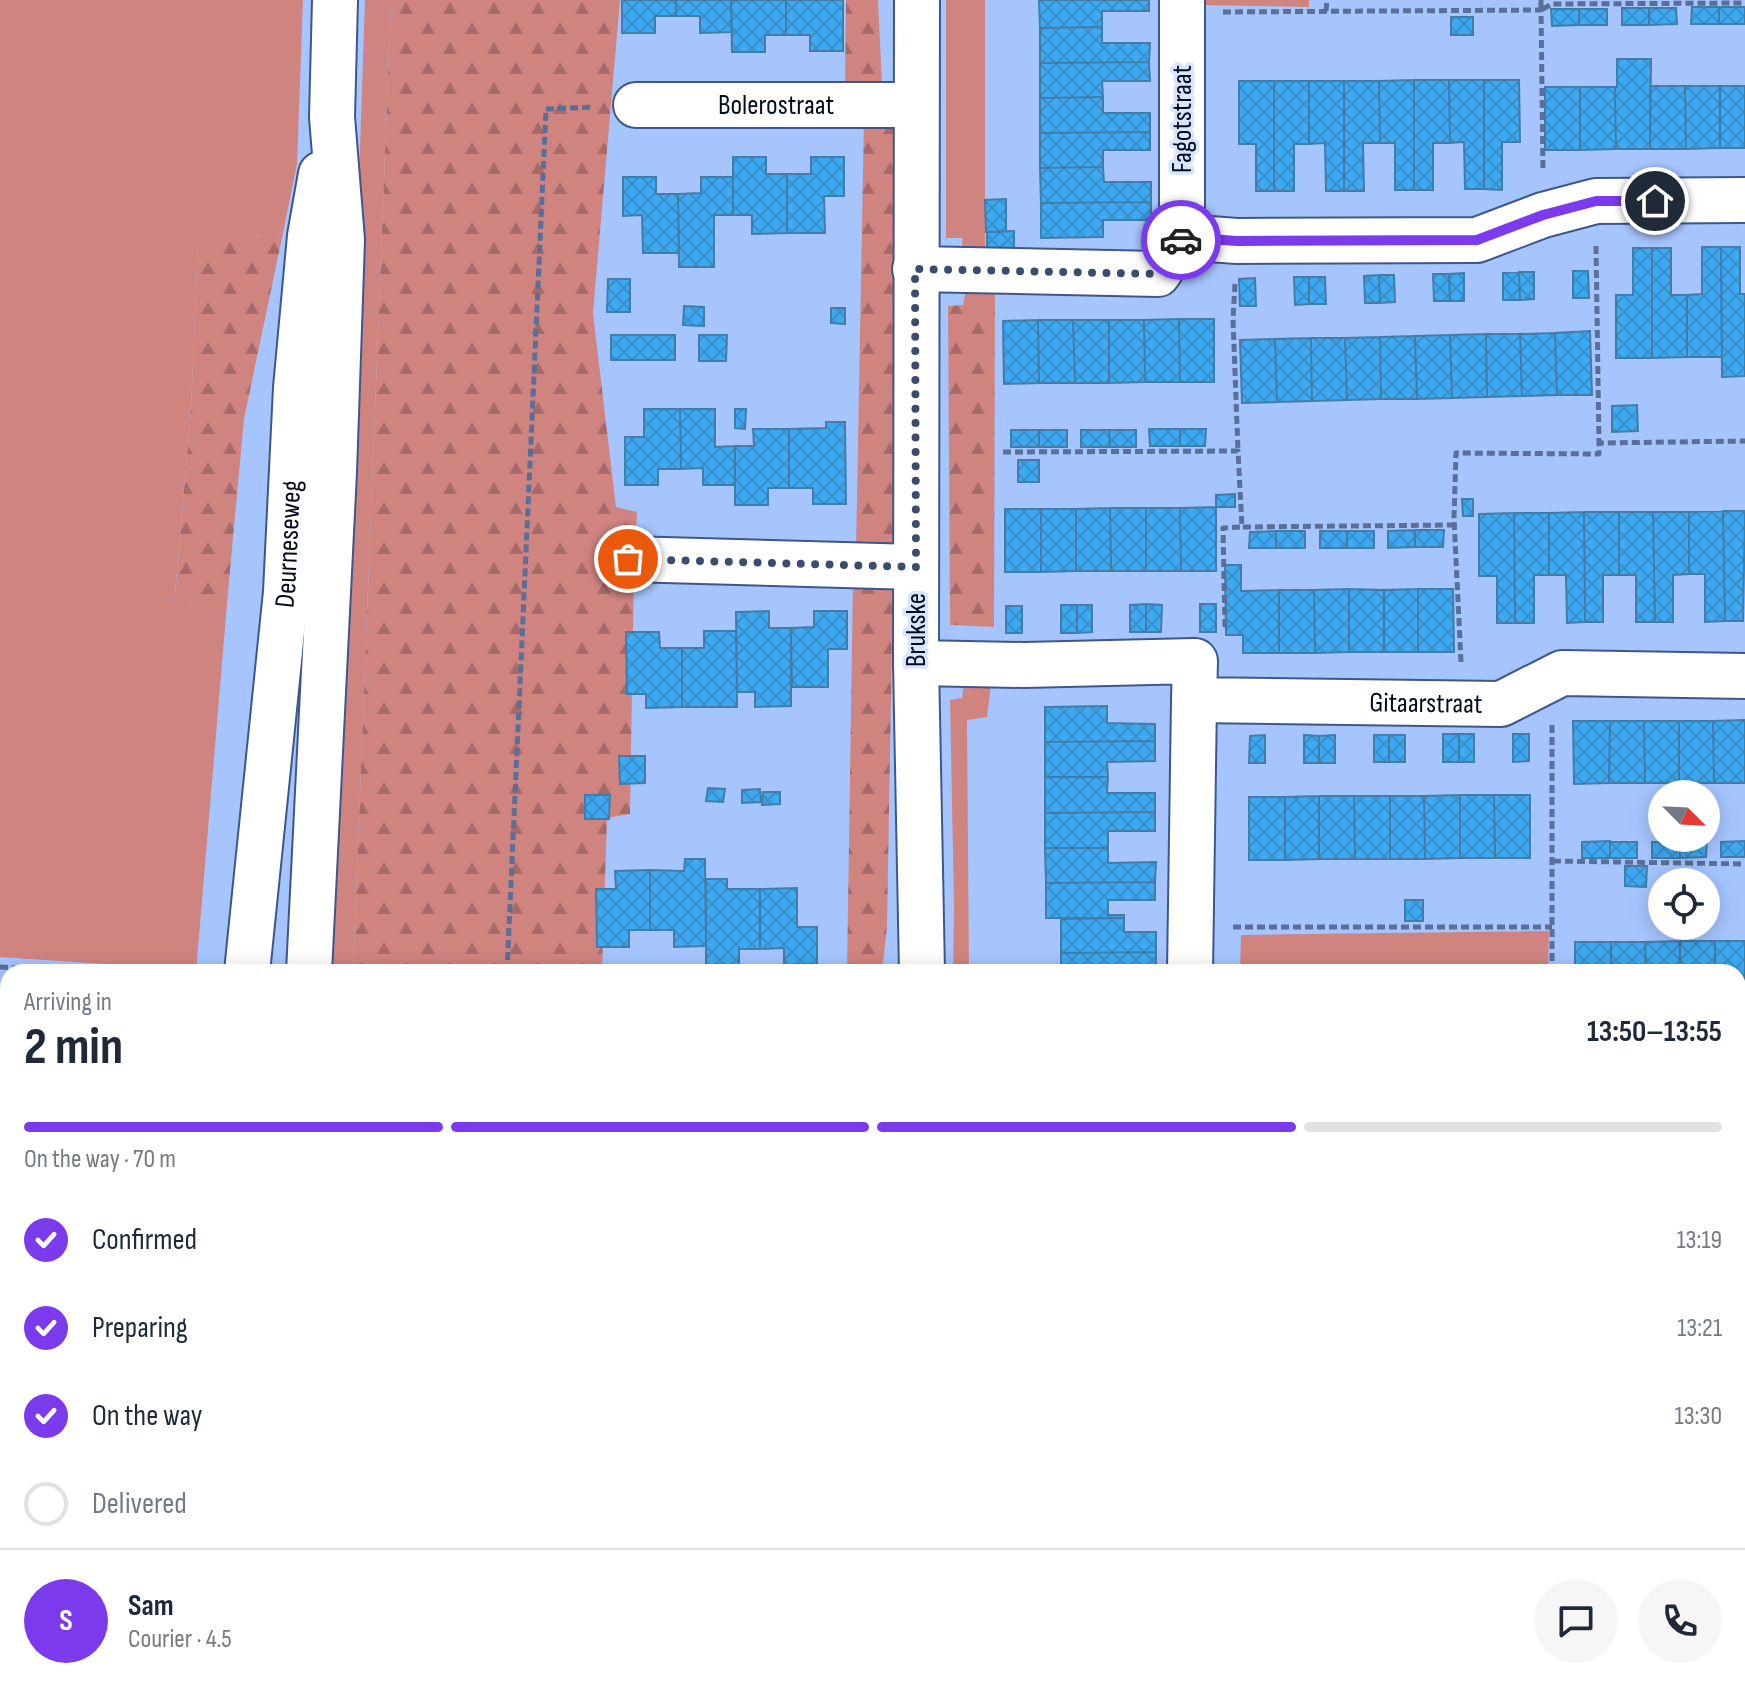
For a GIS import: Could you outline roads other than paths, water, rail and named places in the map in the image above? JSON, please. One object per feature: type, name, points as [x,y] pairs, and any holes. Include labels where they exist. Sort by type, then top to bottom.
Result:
[{"type":"main road","name":"Deurneseweg","points":[[309,964],[334,472],[342,240],[332,117],[335,0]]},
{"type":"main road","name":"Brukske","points":[[917,0],[916,663],[922,964]]},
{"type":"main road","name":"Fagotstraat","points":[[1182,6],[1182,237]]},
{"type":"main road","name":"Bolerostraat","points":[[636,105],[915,105]]},
{"type":"main road","name":"Deurneseweg","points":[[248,964],[286,592],[296,388],[310,236],[332,117]]},
{"type":"main road","points":[[915,269],[1158,274],[1182,237],[1237,241],[1477,240],[1543,215],[1596,201],[1745,200]]},
{"type":"main road","points":[[628,559],[916,567]]},
{"type":"main road","points":[[916,663],[1024,665],[1195,661],[1210,700],[1190,964]]},
{"type":"main road","name":"Gitaarstraat","points":[[1210,700],[1501,704],[1562,673],[1745,676]]}]
